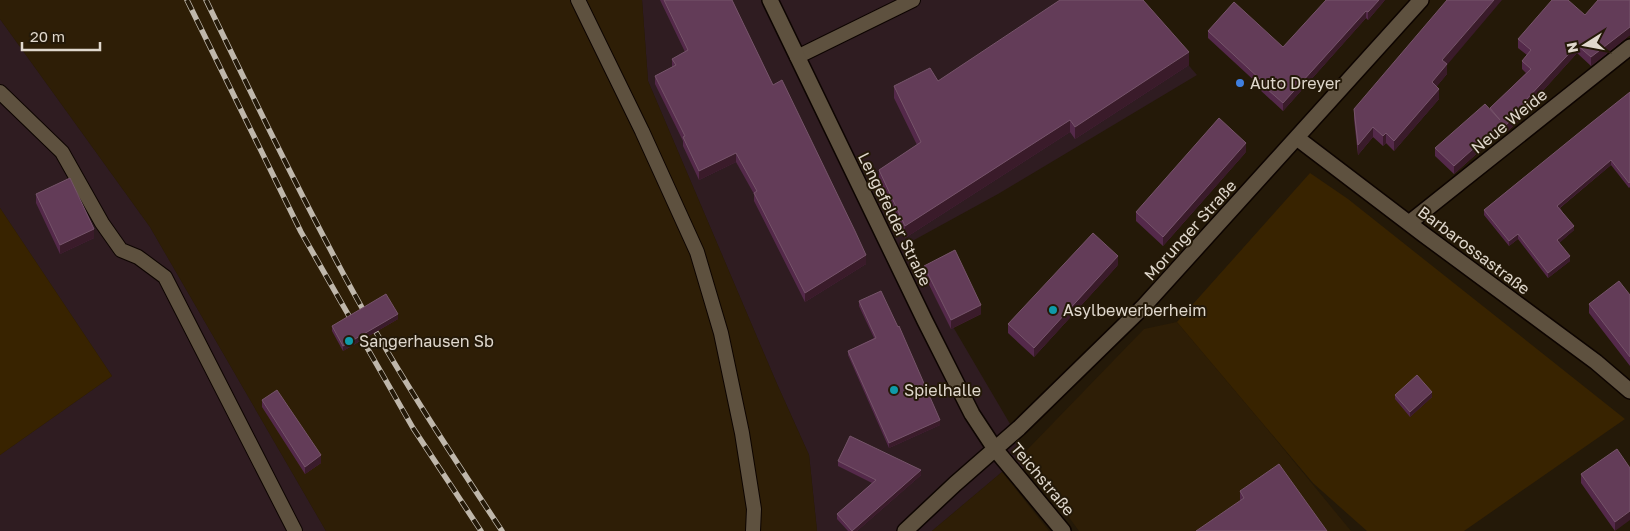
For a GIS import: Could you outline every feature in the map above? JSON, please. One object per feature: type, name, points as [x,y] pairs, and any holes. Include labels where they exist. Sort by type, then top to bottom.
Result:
[{"type":"street","name":"Lengefelder Straße","points":[[770,0],[944,360],[972,414],[995,449]]},
{"type":"street","name":"Morunger Straße","points":[[905,531],[995,449],[1144,306],[1421,0]]},
{"type":"street","name":"Neue Weide","points":[[1409,223],[1630,47]]},
{"type":"street","name":"Barbarossastraße","points":[[1297,138],[1596,362],[1630,390]]},
{"type":"street","name":"Teichstraße","points":[[995,449],[1063,531]]},
{"type":"lane","points":[[578,0],[642,130],[697,252],[721,334],[742,433],[754,509],[753,531]]},
{"type":"lane","points":[[797,57],[913,0]]},
{"type":"lane","points":[[0,92],[62,152],[102,223],[121,250],[138,257],[165,277],[295,531]]},
{"type":"shaded area","points":[[0,0],[642,0],[648,81],[809,455],[817,531],[326,531],[150,227],[0,19]]},
{"type":"shaded area","points":[[642,0],[1132,0],[1197,75],[998,194],[905,245],[1026,451],[1029,463],[1016,475],[1002,472],[932,531],[817,531],[809,455],[648,81]]},
{"type":"shaded area","points":[[0,19],[150,227],[326,531],[0,531],[0,455],[112,376],[0,208]]},
{"type":"shaded area","points":[[1310,173],[1348,199],[1625,419],[1464,531],[1367,531],[1313,483],[1177,322]]},
{"type":"shaded area","points":[[0,208],[112,376],[0,455]]},
{"type":"shaded area","points":[[1177,322],[1351,531],[1079,531],[1029,463],[1026,451],[1144,329]]},
{"type":"shaded area","points":[[1002,472],[1049,531],[932,531]]},
{"type":"building","points":[[664,0],[732,0],[773,85],[782,80],[866,255],[805,293],[754,193],[757,191],[736,153],[699,171],[683,137],[685,136],[655,76],[676,65],[672,59],[688,50]]},
{"type":"building","points":[[1060,0],[1143,0],[1189,52],[1075,127],[1070,120],[905,226],[879,170],[921,142],[894,86],[930,68],[938,81]]},
{"type":"building","points":[[1326,0],[1379,0],[1368,12],[1366,11],[1283,103],[1208,31],[1234,2],[1283,47]]},
{"type":"building","points":[[1447,0],[1494,0],[1442,60],[1447,64],[1432,82],[1439,89],[1394,141],[1386,133],[1383,136],[1373,127],[1358,145],[1354,109]]},
{"type":"building","points":[[1552,0],[1568,0],[1585,15],[1598,0],[1630,0],[1630,27],[1591,57],[1577,45],[1526,100],[1529,103],[1505,126],[1502,123],[1454,166],[1435,148],[1485,104],[1500,120],[1490,108],[1531,69],[1522,61],[1531,50],[1518,39]]},
{"type":"building","points":[[1630,92],[1630,182],[1611,160],[1557,206],[1574,226],[1557,240],[1570,256],[1548,273],[1518,234],[1509,241],[1484,210]]},
{"type":"building","points":[[1219,118],[1246,143],[1163,237],[1136,212]]},
{"type":"building","points":[[70,178],[94,229],[60,245],[36,194]]},
{"type":"building","name":"Asylbewerberheim","points":[[1093,233],[1118,256],[1034,348],[1008,324]]},
{"type":"building","points":[[955,250],[981,305],[951,320],[924,266]]},
{"type":"building","points":[[1619,281],[1630,295],[1630,357],[1589,304]]},
{"type":"building","name":"Spielhalle","points":[[881,291],[899,326],[940,420],[889,443],[848,351],[876,338],[859,301]]},
{"type":"building","points":[[386,294],[398,314],[343,346],[332,326]]},
{"type":"building","points":[[1417,375],[1432,392],[1410,412],[1395,395]]},
{"type":"building","points":[[277,390],[321,455],[305,467],[262,400]]},
{"type":"building","points":[[850,436],[921,470],[852,531],[837,514],[876,480],[838,461]]},
{"type":"building","points":[[1617,449],[1630,468],[1630,511],[1615,522],[1581,474]]},
{"type":"building","points":[[1279,464],[1327,531],[1196,531],[1244,498],[1240,491]]},
{"type":"railway","points":[[187,0],[301,232],[413,428],[481,531]]},
{"type":"railway","points":[[206,0],[291,174],[363,309],[421,406],[502,531]]},
{"type":"place","name":"Auto Dreyer","points":[[1240,83]]},
{"type":"place","name":"Asylbewerberheim","points":[[1053,310]]},
{"type":"place","name":"Sangerhausen Sb","points":[[349,341]]},
{"type":"place","name":"Spielhalle","points":[[894,390]]}]
